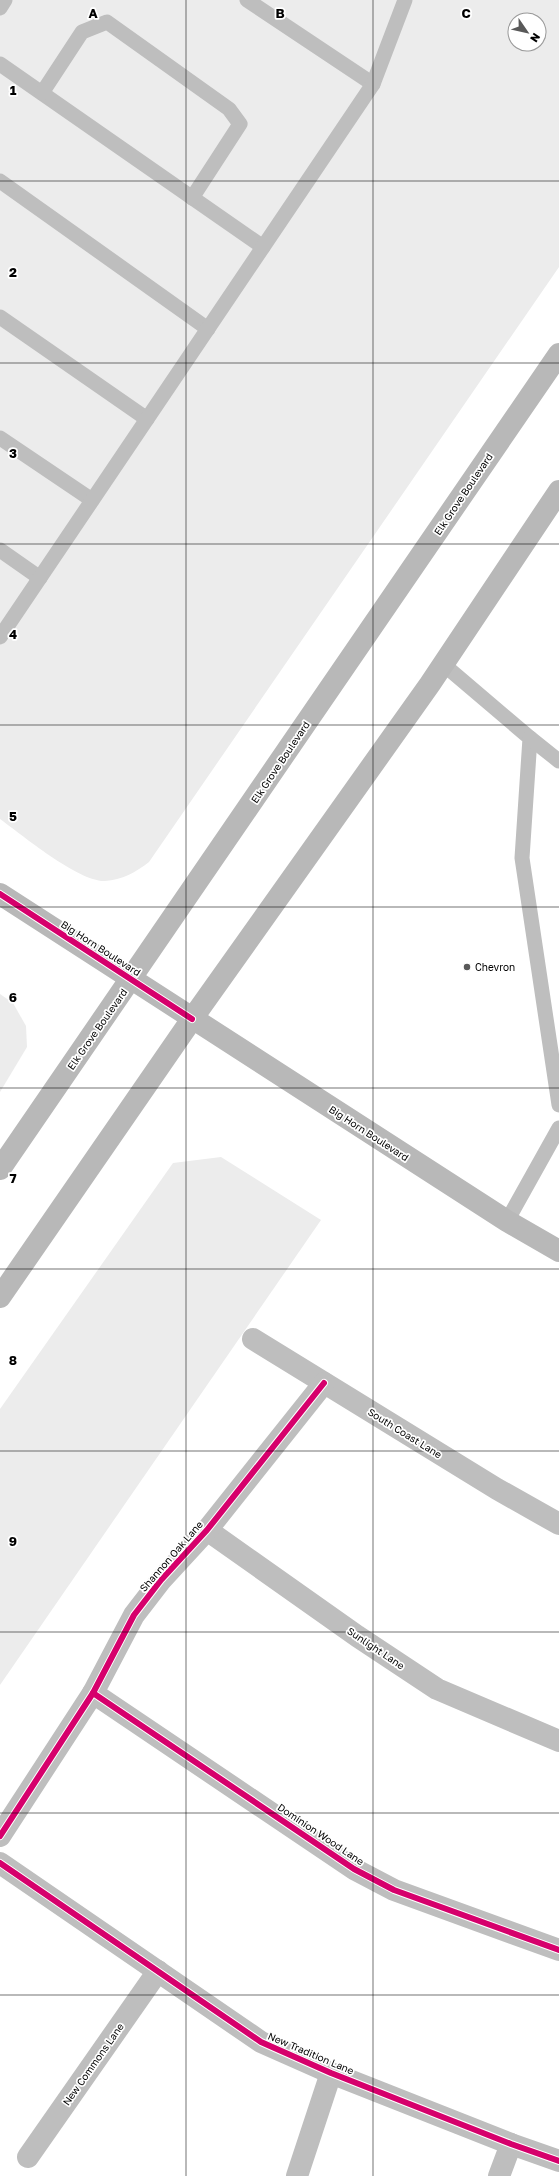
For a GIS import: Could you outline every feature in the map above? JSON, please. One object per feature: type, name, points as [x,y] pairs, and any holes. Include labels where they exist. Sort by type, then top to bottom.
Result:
[{"type":"main road","name":"Elk Grove Boulevard","points":[[0,1169],[559,354]]},
{"type":"main road","points":[[0,1297],[192,1019],[443,664],[559,491]]},
{"type":"main road","name":"Big Horn Boulevard","points":[[0,894],[506,1221],[559,1251]]},
{"type":"street","name":"South Coast Lane","points":[[253,1339],[497,1489],[559,1524]]},
{"type":"street","name":"Shannon Oak Lane","points":[[0,1836],[93,1693],[134,1615],[161,1580],[207,1530],[324,1383]]},
{"type":"street","name":"Sunlight Lane","points":[[207,1530],[357,1636],[437,1689],[559,1741]]},
{"type":"street","name":"Dominion Wood Lane","points":[[93,1693],[354,1869],[394,1890],[559,1950]]},
{"type":"street","name":"New Tradition Lane","points":[[0,1863],[261,2042],[331,2073],[511,2144],[559,2160]]},
{"type":"street","name":"New Commons Lane","points":[[28,2157],[158,1971]]},
{"type":"street","points":[[296,2176],[331,2073]]},
{"type":"street","points":[[499,2176],[511,2144]]},
{"type":"lane","points":[[0,8],[6,0]]},
{"type":"lane","points":[[247,0],[373,84]]},
{"type":"lane","points":[[0,637],[373,84],[405,0]]},
{"type":"lane","points":[[42,93],[82,32],[107,22],[229,109],[240,124],[192,198]]},
{"type":"lane","points":[[0,64],[263,247]]},
{"type":"lane","points":[[0,182],[208,329]]},
{"type":"lane","points":[[0,317],[147,419]]},
{"type":"lane","points":[[0,438],[92,500]]},
{"type":"lane","points":[[0,550],[40,578]]},
{"type":"lane","points":[[443,664],[559,761]]},
{"type":"lane","points":[[530,738],[522,858],[559,1105]]},
{"type":"lane","points":[[506,1221],[559,1128]]},
{"type":"shaded area","points":[[0,0],[559,0],[559,267],[149,862],[123,877],[105,881],[81,874],[36,846],[0,819]]},
{"type":"shaded area","points":[[0,994],[13,1003],[26,1026],[27,1047],[0,1092]]},
{"type":"shaded area","points":[[221,1157],[321,1220],[0,1685],[0,1409],[173,1163]]},
{"type":"cycle path","points":[[0,894],[192,1019]]},
{"type":"cycle path","points":[[0,1836],[93,1693],[134,1615],[161,1580],[207,1530],[324,1383]]},
{"type":"cycle path","points":[[93,1693],[354,1869],[394,1890],[559,1950]]},
{"type":"cycle path","points":[[0,1863],[261,2042],[331,2073],[511,2144],[559,2161]]},
{"type":"place","name":"Chevron","points":[[467,967]]}]
